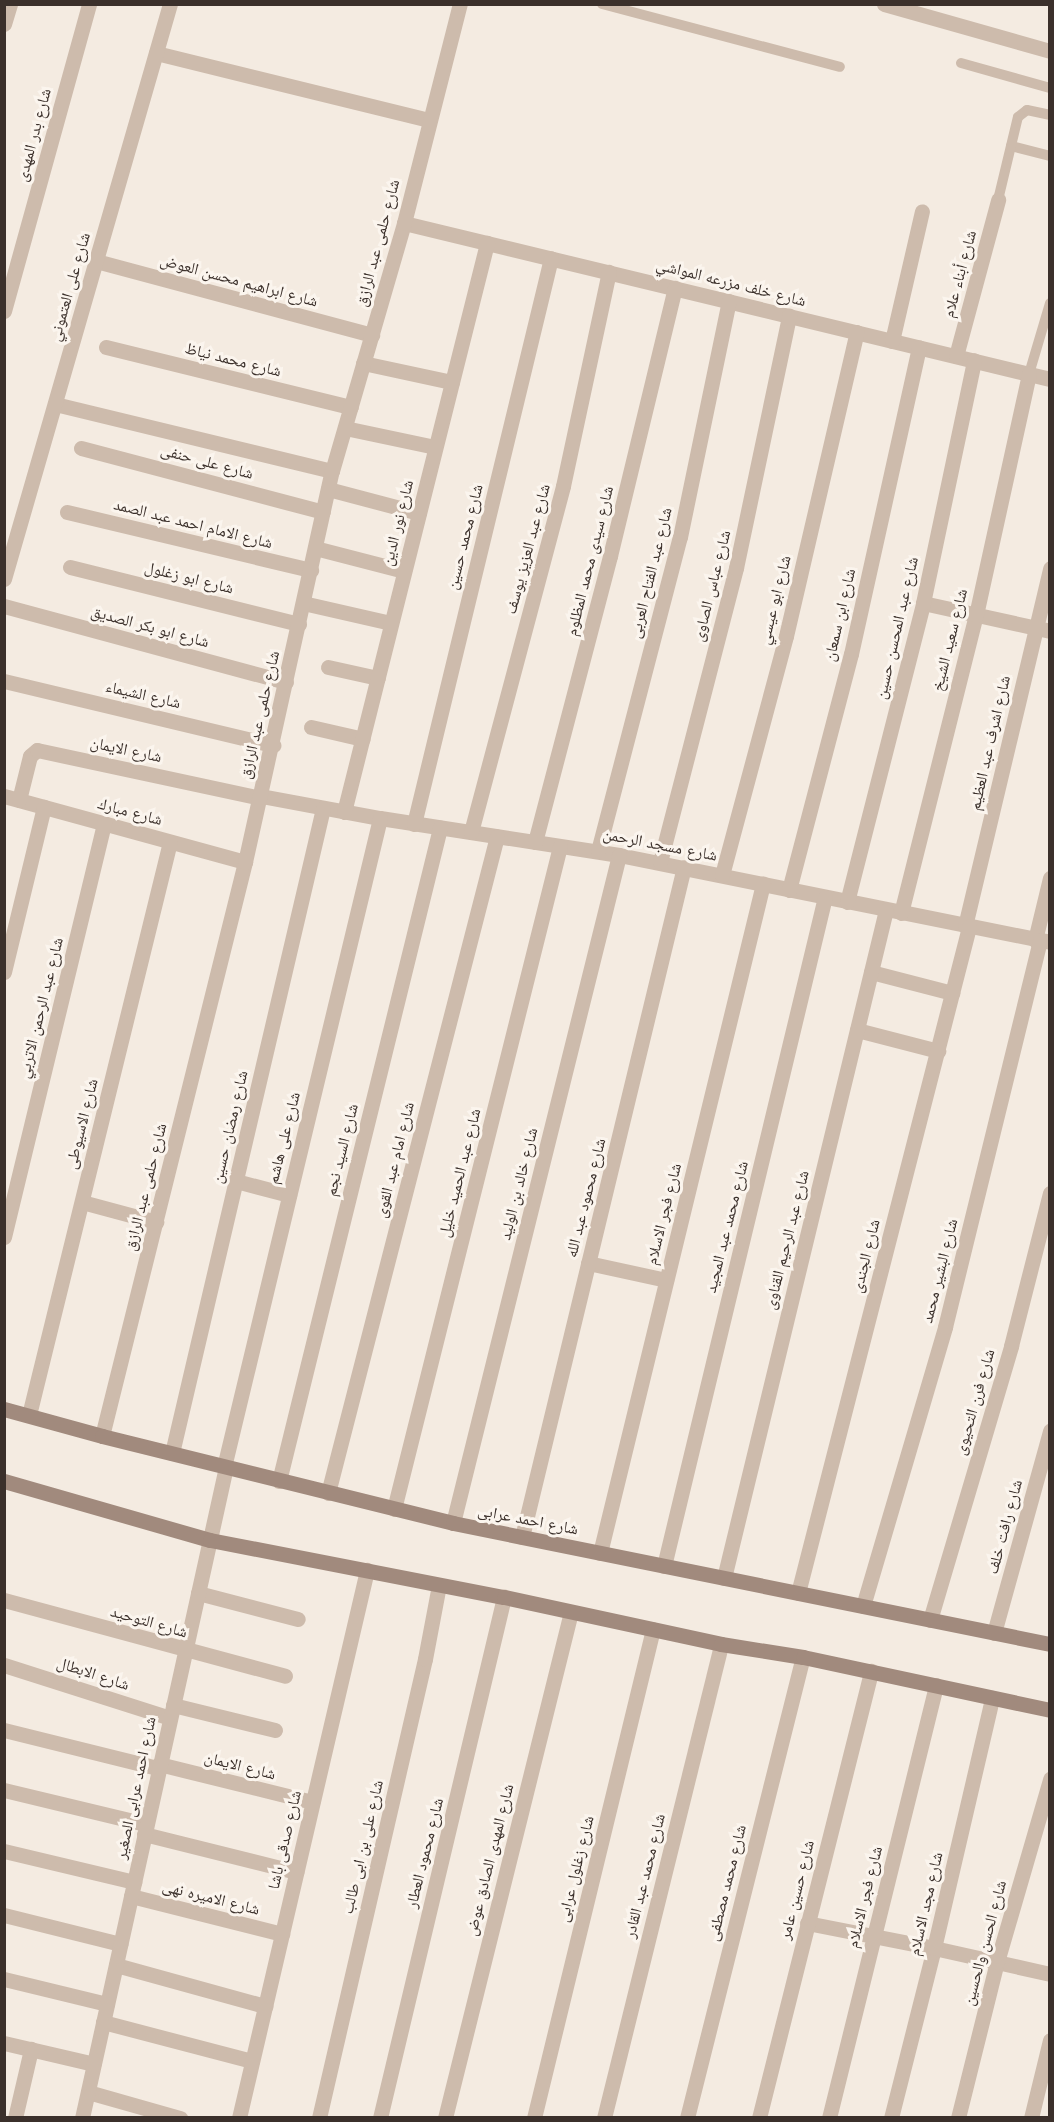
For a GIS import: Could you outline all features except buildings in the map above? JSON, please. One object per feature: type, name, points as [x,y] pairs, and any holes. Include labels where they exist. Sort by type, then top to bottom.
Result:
[{"type":"street","points":[[4,24],[10,4]]},
{"type":"street","name":"شارع بدر المهدى","points":[[4,310],[88,4]]},
{"type":"street","name":"شارع على العتموني","points":[[4,579],[170,4]]},
{"type":"street","name":"شارع حلمى عبد الرازق","points":[[102,1436],[273,745],[332,471],[404,223],[460,4]]},
{"type":"street","points":[[884,4],[1050,51]]},
{"type":"street","points":[[156,53],[429,120]]},
{"type":"street","name":"شارع أبناء علام","points":[[956,356],[998,200]]},
{"type":"street","points":[[892,341],[922,211]]},
{"type":"street","name":"شارع خلف مزرعه المواشي","points":[[404,223],[1050,379]]},
{"type":"street","name":"شارع نور الدين","points":[[344,812],[486,243]]},
{"type":"street","name":"شارع محمد حسين","points":[[414,824],[551,258]]},
{"type":"street","name":"شارع ابراهيم محسن العوض","points":[[96,261],[372,335]]},
{"type":"street","name":"شارع عبد العزيز يوسف","points":[[471,832],[563,486],[609,272]]},
{"type":"street","name":"شارع سيدى محمد المظلوم","points":[[535,842],[610,556],[675,288]]},
{"type":"street","name":"شارع عبد الفتاح العربى","points":[[597,851],[680,537],[729,301]]},
{"type":"street","name":"شارع عباس الصاوى","points":[[660,862],[736,568],[789,316]]},
{"type":"street","name":"شارع ابو عيسي","points":[[722,875],[786,636],[857,332]]},
{"type":"street","name":"شارع محمد نياظ","points":[[106,347],[351,407]]},
{"type":"street","name":"شارع ابن سمعان","points":[[789,890],[851,654],[919,347]]},
{"type":"street","name":"شارع عبد المحسن حسين","points":[[847,902],[923,603],[974,360]]},
{"type":"street","points":[[363,363],[452,382]]},
{"type":"street","name":"شارع سعيد الشيخ","points":[[893,912],[976,615],[1029,374]]},
{"type":"street","points":[[55,404],[332,471]]},
{"type":"street","points":[[345,428],[435,447]]},
{"type":"street","name":"شارع على حنفى","points":[[81,448],[323,512]]},
{"type":"street","points":[[328,489],[419,513]]},
{"type":"street","name":"شارع الامام احمد عبد الصمد","points":[[67,512],[311,570]]},
{"type":"street","points":[[315,548],[404,571]]},
{"type":"street","name":"شارع ابو زغلول","points":[[70,567],[299,624]]},
{"type":"street","name":"شارع اشرف عبد العظيم","points":[[967,927],[1042,630],[1050,568]]},
{"type":"street","points":[[303,603],[391,623]]},
{"type":"street","points":[[923,603],[1042,630]]},
{"type":"street","name":"شارع ابو بكر الصديق","points":[[4,606],[286,682]]},
{"type":"street","points":[[328,667],[378,678]]},
{"type":"street","name":"شارع الشيماء","points":[[4,681],[273,745]]},
{"type":"street","points":[[311,727],[363,739]]},
{"type":"street","name":"شارع الايمان","points":[[12,798],[30,756],[38,750],[260,797]]},
{"type":"street","name":"شارع مسجد الرحمن","points":[[260,797],[414,824],[660,862],[1042,941]]},
{"type":"street","name":"شارع مبارك","points":[[12,798],[245,862]]},
{"type":"street","points":[[4,972],[44,807]]},
{"type":"street","name":"شارع رمضان حسين","points":[[172,1454],[323,808]]},
{"type":"street","name":"شارع على هاشم","points":[[225,1467],[380,818]]},
{"type":"street","name":"شارع عبد الرحمن الاتربي","points":[[4,1237],[104,823]]},
{"type":"street","name":"شارع السيد نجم","points":[[279,1480],[440,828]]},
{"type":"street","name":"شارع امام عبد القوى","points":[[328,1493],[497,836]]},
{"type":"street","name":"شارع الاسيوطى","points":[[29,1415],[170,842]]},
{"type":"street","name":"شارع عبد الحميد خليل","points":[[394,1509],[560,846]]},
{"type":"street","name":"شارع خالد بن الوليد","points":[[453,1523],[620,855]]},
{"type":"street","name":"شارع محمود عبد الله","points":[[522,1537],[684,867]]},
{"type":"street","name":"شارع البشير محمد","points":[[863,1606],[945,1327],[1042,941],[1050,878]]},
{"type":"street","name":"شارع فجر الاسلام","points":[[600,1553],[763,884]]},
{"type":"street","name":"شارع محمد عبد المجيد","points":[[664,1566],[825,897]]},
{"type":"street","name":"شارع عبد الرحيم القناوى","points":[[724,1578],[871,972],[893,912]]},
{"type":"street","name":"شارع الجندى","points":[[798,1593],[938,1051],[967,927]]},
{"type":"street","points":[[871,972],[952,993]]},
{"type":"street","points":[[857,1030],[938,1051]]},
{"type":"street","points":[[236,1181],[289,1195]]},
{"type":"street","name":"شارع فرن التحيوى","points":[[930,1620],[1011,1346],[1050,1193]]},
{"type":"street","points":[[82,1202],[156,1222]]},
{"type":"street","points":[[588,1263],[666,1280]]},
{"type":"street","name":"شارع احمد عرابى","points":[[4,1408],[172,1454],[453,1523],[1050,1644]]},
{"type":"street","name":"شارع رافت خلف","points":[[994,1633],[1050,1431]]},
{"type":"street","name":"شارع احمد عرابى الصغير","points":[[82,2118],[225,1467]]},
{"type":"street","points":[[4,1481],[210,1540],[504,1597],[721,1644],[803,1657],[1050,1710]]},
{"type":"street","name":"شارع صدقى باشا","points":[[239,2118],[367,1570]]},
{"type":"street","name":"شارع على بن ابى طالب","points":[[319,2118],[426,1659],[439,1585]]},
{"type":"street","points":[[198,1593],[298,1619]]},
{"type":"street","name":"شارع محمود العطار","points":[[380,2118],[504,1597]]},
{"type":"street","name":"شارع التوحيد","points":[[4,1600],[285,1676]]},
{"type":"street","name":"شارع المهدى الصادق عوض","points":[[445,2118],[571,1612]]},
{"type":"street","name":"شارع زغلول عرابى","points":[[534,2118],[653,1629]]},
{"type":"street","name":"شارع محمد عبد القادر","points":[[604,2118],[721,1644]]},
{"type":"street","name":"شارع محمد مصطفى","points":[[687,2118],[803,1657]]},
{"type":"street","name":"شارع الابطال","points":[[4,1665],[171,1711],[275,1730]]},
{"type":"street","name":"شارع حسين عامر","points":[[759,2118],[871,1671]]},
{"type":"street","name":"شارع فجر الاسلام","points":[[829,2118],[936,1686]]},
{"type":"street","name":"شارع مجد الاسلام","points":[[891,2118],[934,1948],[992,1698]]},
{"type":"street","name":"شارع الايمان","points":[[4,1730],[312,1802]]},
{"type":"street","name":"شارع الحسن والحسين","points":[[958,2118],[997,1962],[1050,1779]]},
{"type":"street","points":[[4,1790],[296,1872]]},
{"type":"street","name":"شارع الاميره نهى","points":[[4,1851],[282,1934]]},
{"type":"street","points":[[4,1915],[120,1944]]},
{"type":"street","points":[[807,1923],[1050,1974]]},
{"type":"street","points":[[116,1965],[265,2006]]},
{"type":"street","points":[[4,1979],[107,2004]]},
{"type":"street","points":[[103,2022],[252,2061]]},
{"type":"street","points":[[1031,2118],[1050,2040]]},
{"type":"street","points":[[4,2043],[94,2064]]},
{"type":"street","points":[[15,2118],[31,2049]]},
{"type":"street","points":[[88,2092],[180,2118]]},
{"type":"lane","points":[[602,4],[840,67]]},
{"type":"lane","points":[[961,63],[1050,88]]},
{"type":"lane","points":[[998,200],[1020,114],[1027,110],[1050,116]]},
{"type":"lane","points":[[1011,146],[1050,156]]},
{"type":"lane","points":[[1029,374],[1050,303]]}]
